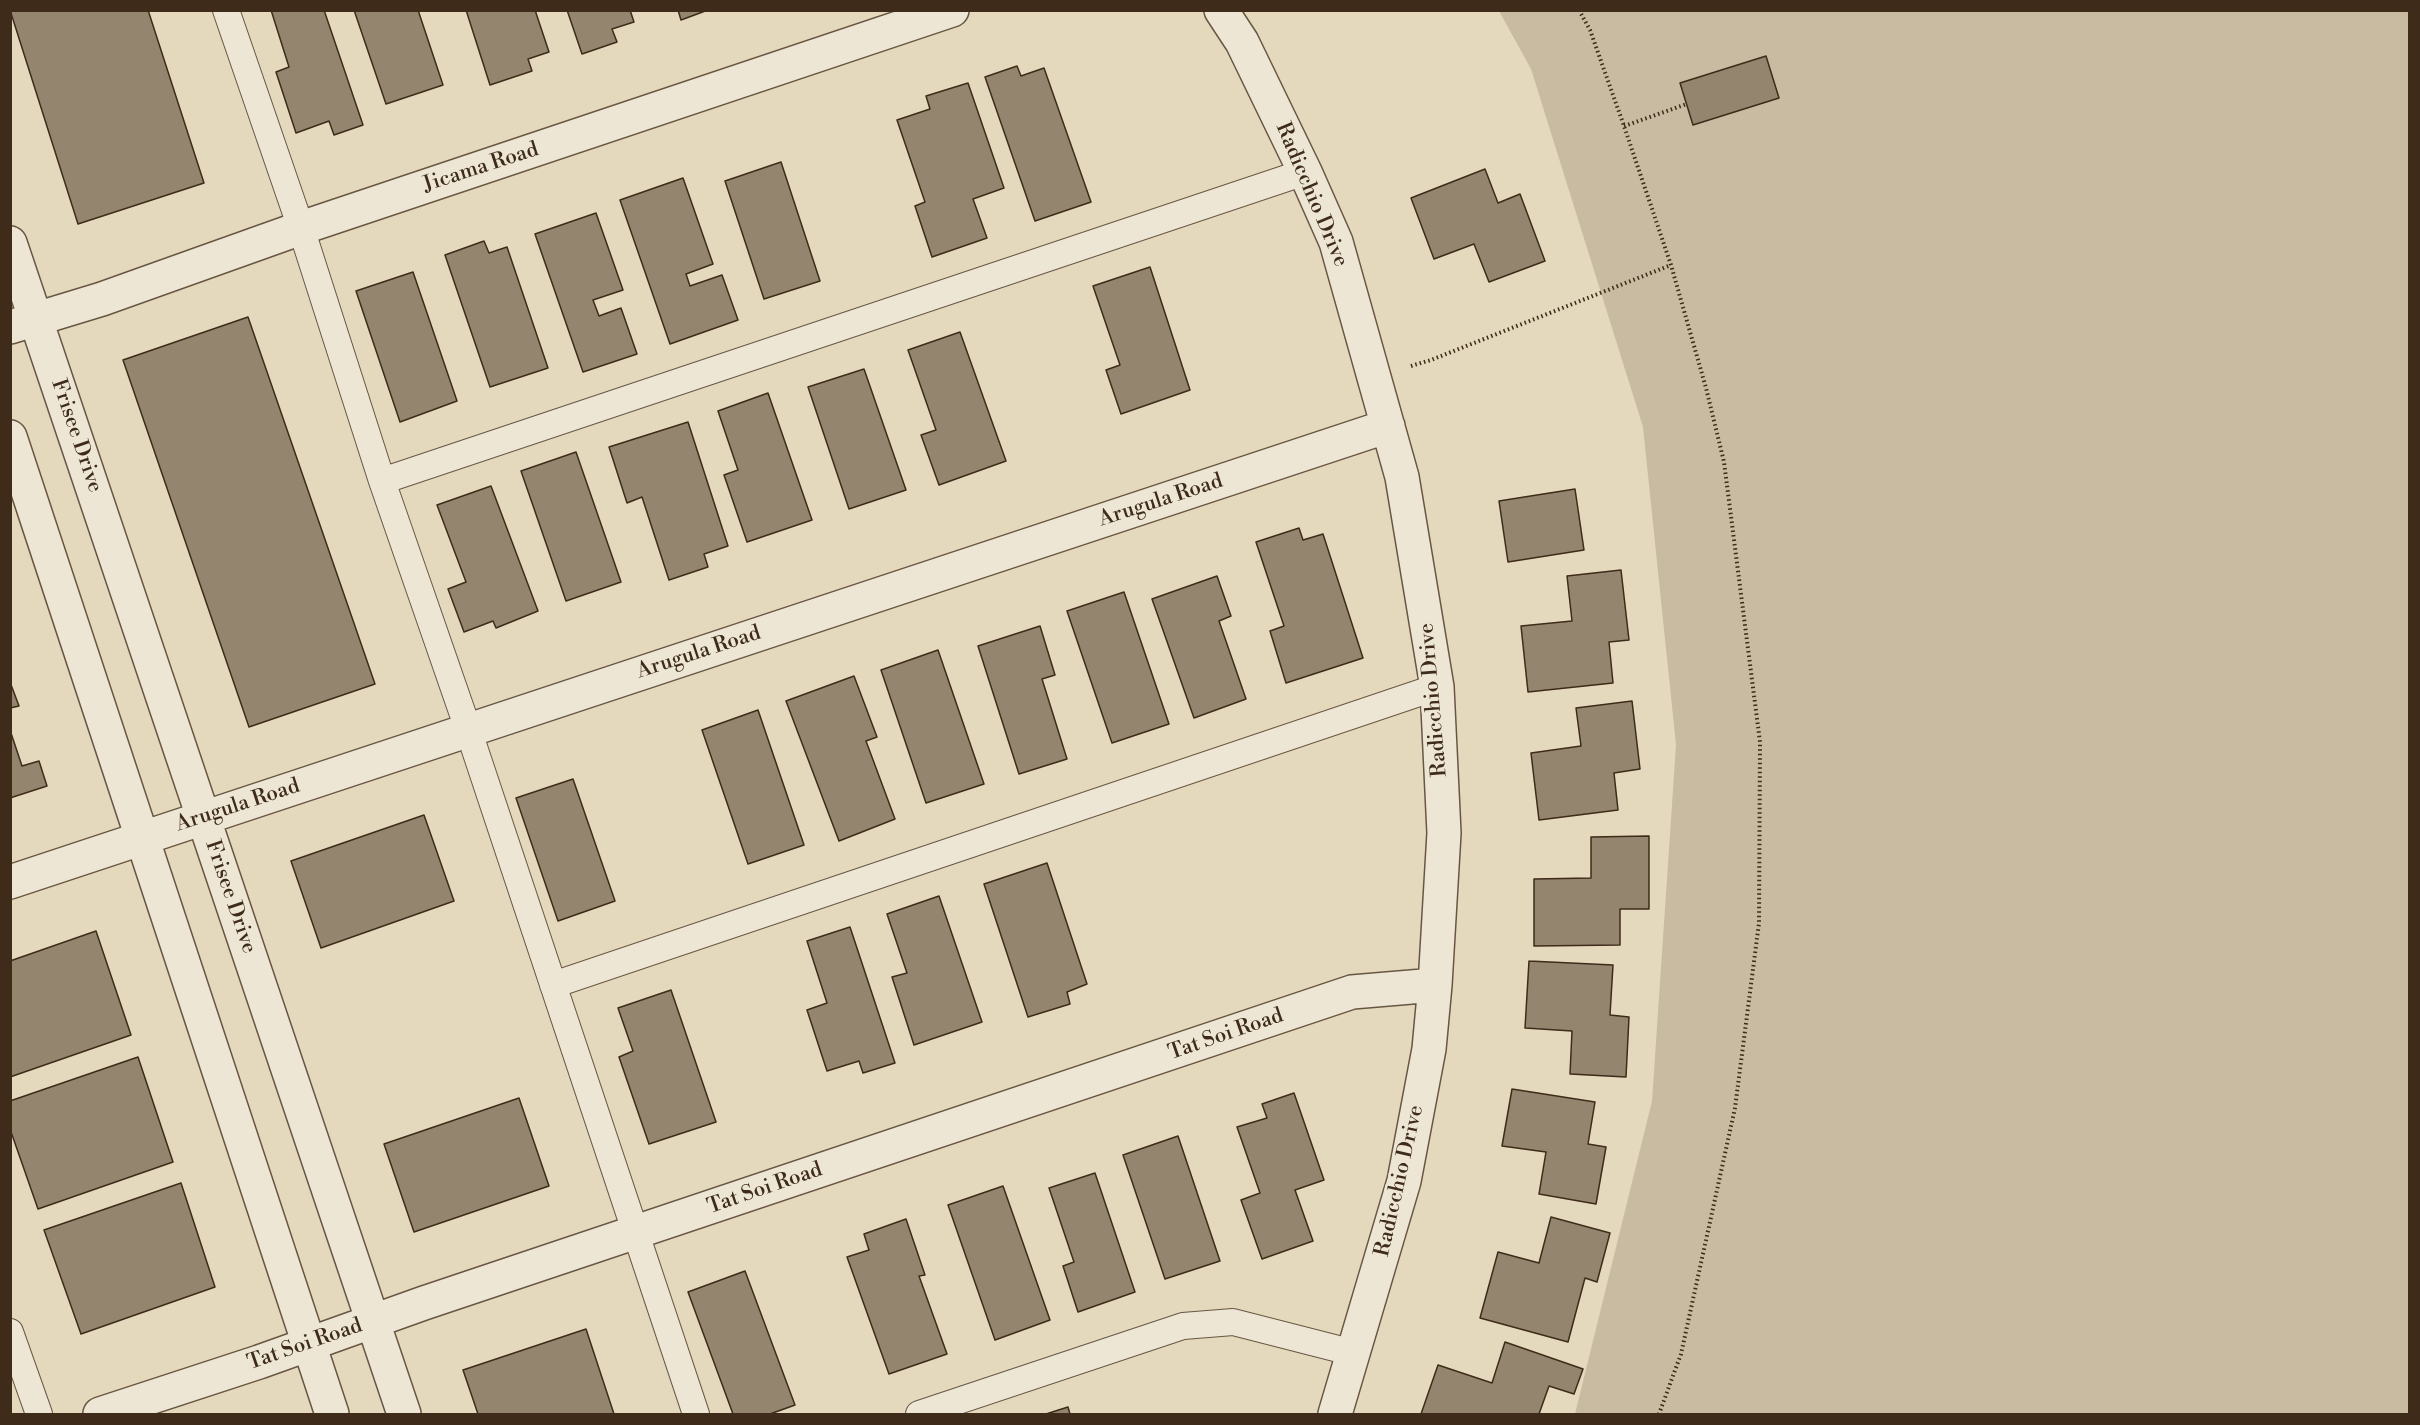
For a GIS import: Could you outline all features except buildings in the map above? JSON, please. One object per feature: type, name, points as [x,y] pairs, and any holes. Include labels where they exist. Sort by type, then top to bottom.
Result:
[{"type":"street","name":"Jicama Road","points":[[23,323],[102,299],[302,228],[952,10]]},
{"type":"street","name":"Radicchio Drive","points":[[1221,10],[1242,42],[1336,242],[1402,477],[1437,687],[1444,833],[1429,1049],[1404,1181],[1335,1414]]},
{"type":"street","name":"Frisee Drive","points":[[10,243],[23,323],[203,818],[404,1414]]},
{"type":"street","name":"Arugula Road","points":[[10,882],[1388,426]]},
{"type":"street","points":[[10,437],[332,1414]]},
{"type":"street","name":"Tat Soi Road","points":[[100,1414],[1352,992],[1435,985]]},
{"type":"lane","points":[[226,10],[302,228],[382,481],[468,729],[696,1414]]},
{"type":"lane","points":[[382,481],[1305,172]]},
{"type":"lane","points":[[553,985],[1437,687]]},
{"type":"lane","points":[[919,1414],[1183,1326],[1233,1322],[1354,1353]]},
{"type":"lane","points":[[10,1332],[39,1414]]},
{"type":"path","points":[[1579,10],[1590,30],[1671,265],[1706,388],[1724,462],[1760,742],[1759,923],[1735,1108],[1681,1354],[1659,1414]]},
{"type":"path","points":[[1624,126],[1687,104]]},
{"type":"path","points":[[1427,362],[1671,265]]},
{"type":"shaded area","points":[[1499,11],[2409,11],[2409,1414],[1575,1414],[1652,1101],[1676,745],[1643,427],[1531,69]]}]
